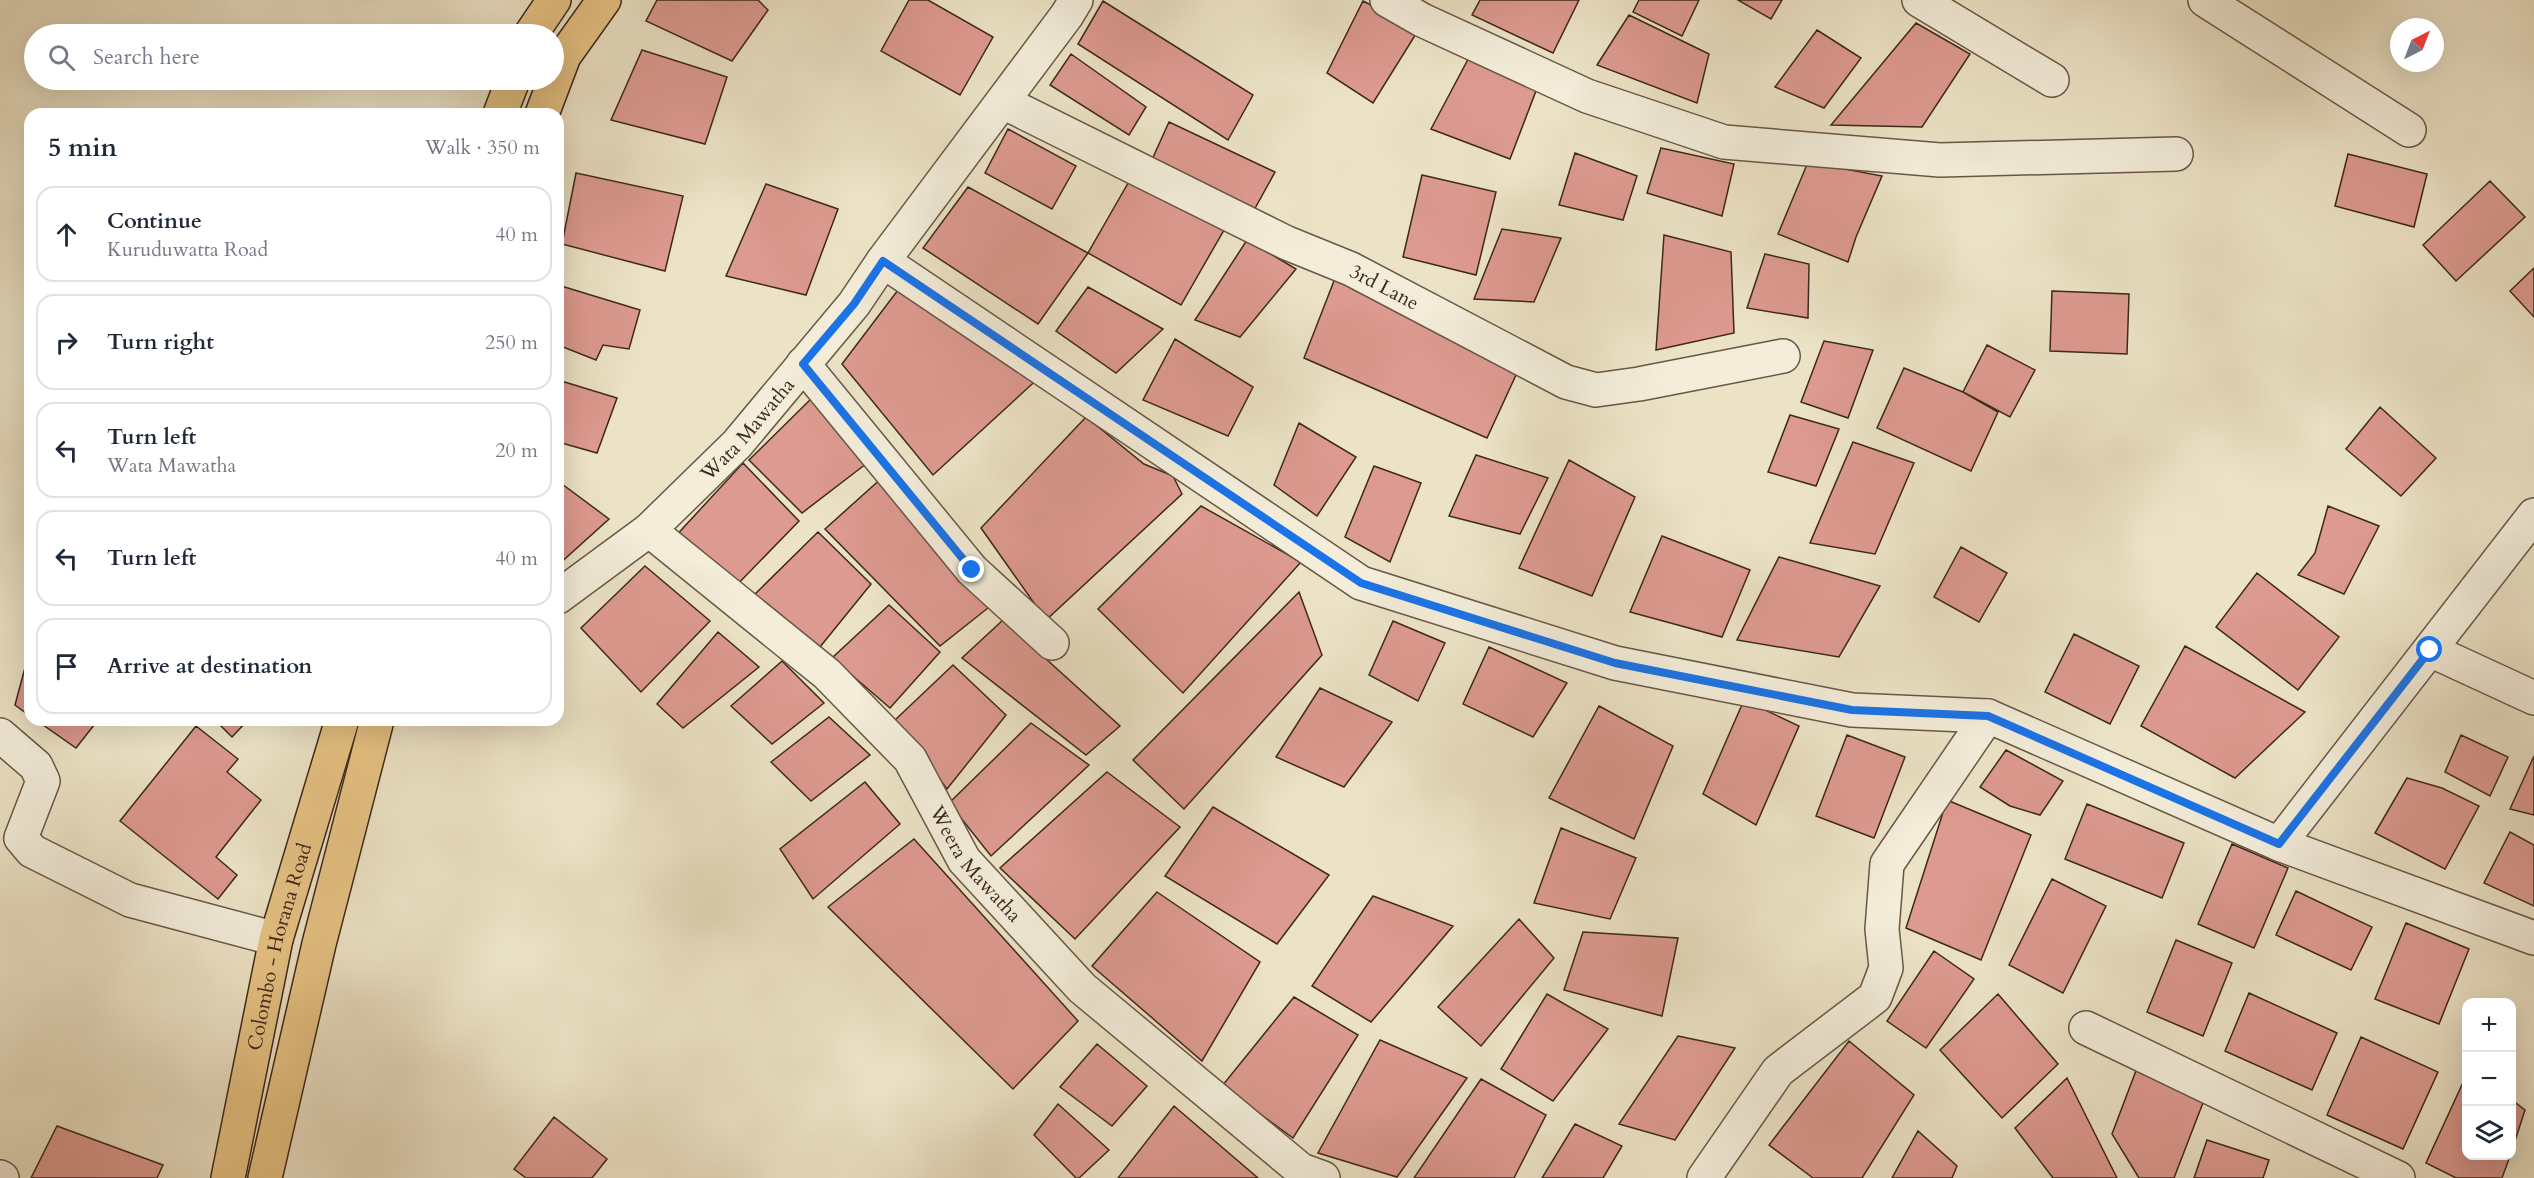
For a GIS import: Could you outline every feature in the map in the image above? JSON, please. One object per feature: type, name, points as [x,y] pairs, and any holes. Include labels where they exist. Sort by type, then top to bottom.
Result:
[{"type":"main road","points":[[538,24],[554,0]]},
{"type":"main road","points":[[564,56],[604,0]]},
{"type":"main road","points":[[502,108],[509,90]]},
{"type":"main road","points":[[544,108],[551,90]]},
{"type":"main road","name":"Colombo - Horana Road","points":[[228,1178],[276,939],[340,726]]},
{"type":"main road","name":"Colombo - Horana Road","points":[[265,1178],[319,944],[375,726]]},
{"type":"street","name":"Wata Mawatha","points":[[564,593],[649,530],[737,444],[854,304],[883,261],[1003,102],[1076,0]]},
{"type":"street","points":[[1387,0],[1422,20],[1587,96],[1724,142],[1940,159],[2176,154]]},
{"type":"street","points":[[1919,0],[2052,80]]},
{"type":"street","points":[[2205,0],[2409,130]]},
{"type":"street","name":"3rd Lane","points":[[1003,102],[1287,243],[1351,268],[1566,382],[1596,390],[1783,356]]},
{"type":"street","points":[[883,261],[1361,583],[1615,663],[1852,710],[1988,716],[2279,844],[2534,938]]},
{"type":"street","points":[[803,364],[972,570],[1052,643]]},
{"type":"street","points":[[2279,844],[2534,515]]},
{"type":"street","name":"Weera Mawatha","points":[[649,530],[827,674],[910,759],[964,860],[1082,988],[1301,1170],[1323,1178]]},
{"type":"street","points":[[2430,650],[2534,698]]},
{"type":"street","points":[[1704,1178],[1778,1071],[1875,997],[1886,968],[1882,929],[1887,864],[1988,716]]},
{"type":"street","points":[[0,735],[36,766],[43,781],[21,837],[32,851],[130,900],[276,939]]},
{"type":"street","points":[[2086,1028],[2398,1178]]},
{"type":"building","points":[[657,0],[758,0],[768,10],[732,61],[646,21]]},
{"type":"building","points":[[909,0],[928,0],[993,37],[960,95],[881,51]]},
{"type":"building","points":[[1480,0],[1579,0],[1553,53],[1472,15]]},
{"type":"building","points":[[1639,0],[1699,0],[1682,36],[1633,12]]},
{"type":"building","points":[[1738,0],[1782,0],[1771,19]]},
{"type":"building","points":[[1103,1],[1253,95],[1228,140],[1078,44]]},
{"type":"building","points":[[1363,1],[1419,29],[1373,103],[1327,73]]},
{"type":"building","points":[[1629,15],[1709,54],[1697,103],[1597,65]]},
{"type":"building","points":[[1916,23],[1970,54],[1922,127],[1831,125]]},
{"type":"building","points":[[1817,30],[1861,58],[1824,108],[1775,87]]},
{"type":"building","points":[[642,50],[727,77],[705,144],[611,120]]},
{"type":"building","points":[[1473,50],[1539,83],[1510,159],[1431,129]]},
{"type":"building","points":[[1071,54],[1146,107],[1129,135],[1050,85]]},
{"type":"building","points":[[1169,122],[1275,172],[1248,221],[1150,164]]},
{"type":"building","points":[[1008,129],[1076,166],[1052,209],[985,173]]},
{"type":"building","points":[[1661,148],[1734,164],[1722,216],[1647,193]]},
{"type":"building","points":[[1575,153],[1637,176],[1623,220],[1559,205]]},
{"type":"building","points":[[2348,154],[2427,174],[2414,227],[2335,206]]},
{"type":"building","points":[[1808,162],[1882,176],[1848,262],[1778,234]]},
{"type":"building","points":[[576,173],[683,196],[665,271],[564,245]]},
{"type":"building","points":[[1422,175],[1496,192],[1476,275],[1403,257]]},
{"type":"building","points":[[1131,178],[1224,230],[1181,305],[1088,253]]},
{"type":"building","points":[[2490,181],[2525,217],[2456,281],[2423,245]]},
{"type":"building","points":[[766,184],[838,209],[806,295],[726,276]]},
{"type":"building","points":[[968,187],[1088,253],[1038,324],[923,248]]},
{"type":"building","points":[[1502,229],[1561,238],[1534,302],[1474,299]]},
{"type":"building","points":[[1664,235],[1731,252],[1734,333],[1656,350]]},
{"type":"building","points":[[1247,240],[1296,269],[1240,337],[1195,320]]},
{"type":"building","points":[[1765,254],[1809,264],[1808,318],[1747,308]]},
{"type":"building","points":[[1339,268],[1521,364],[1487,438],[1304,358]]},
{"type":"building","points":[[2534,268],[2534,317],[2510,291]]},
{"type":"building","points":[[564,287],[640,310],[629,349],[603,345],[596,360],[564,347]]},
{"type":"building","points":[[1088,287],[1163,329],[1116,373],[1056,331]]},
{"type":"building","points":[[898,290],[1042,375],[933,475],[842,364]]},
{"type":"building","points":[[2052,291],[2129,294],[2127,354],[2050,351]]},
{"type":"building","points":[[1175,339],[1253,387],[1228,436],[1143,400]]},
{"type":"building","points":[[1824,341],[1873,350],[1848,418],[1801,402]]},
{"type":"building","points":[[1987,345],[2035,370],[2010,417],[1963,392]]},
{"type":"building","points":[[1904,368],[1963,392],[1998,412],[1971,471],[1877,428]]},
{"type":"building","points":[[564,382],[617,398],[597,453],[564,444]]},
{"type":"building","points":[[819,391],[875,457],[802,513],[749,460]]},
{"type":"building","points":[[2380,407],[2436,458],[2401,496],[2346,449]]},
{"type":"building","points":[[1790,415],[1839,429],[1816,486],[1768,472]]},
{"type":"building","points":[[1086,417],[1144,464],[1173,476],[1182,494],[1046,620],[981,528]]},
{"type":"building","points":[[1299,423],[1356,457],[1317,516],[1274,485]]},
{"type":"building","points":[[1853,442],[1914,463],[1875,554],[1810,543]]},
{"type":"building","points":[[1476,455],[1548,478],[1520,534],[1449,516]]},
{"type":"building","points":[[1569,460],[1635,497],[1592,596],[1519,568]]},
{"type":"building","points":[[743,463],[799,521],[731,591],[672,540]]},
{"type":"building","points":[[1374,466],[1421,483],[1390,562],[1345,537]]},
{"type":"building","points":[[884,476],[993,604],[940,646],[825,529]]},
{"type":"building","points":[[564,485],[609,519],[564,560]]},
{"type":"building","points":[[1201,506],[1301,562],[1183,693],[1098,609]]},
{"type":"building","points":[[2328,506],[2379,526],[2344,594],[2298,575],[2315,553]]},
{"type":"building","points":[[818,532],[871,584],[820,647],[751,598]]},
{"type":"building","points":[[1662,536],[1750,570],[1722,637],[1630,612]]},
{"type":"building","points":[[1961,547],[2007,573],[1979,622],[1934,597]]},
{"type":"building","points":[[1779,557],[1880,586],[1839,657],[1737,640]]},
{"type":"building","points":[[645,566],[710,621],[641,692],[581,628]]},
{"type":"building","points":[[2257,573],[2339,637],[2298,690],[2216,627]]},
{"type":"building","points":[[1299,592],[1322,655],[1184,809],[1133,760]]},
{"type":"building","points":[[889,605],[940,652],[890,708],[832,658]]},
{"type":"building","points":[[1003,620],[1120,726],[1086,755],[962,658]]},
{"type":"building","points":[[1393,621],[1445,643],[1418,701],[1369,675]]},
{"type":"building","points":[[718,632],[759,667],[683,728],[657,704]]},
{"type":"building","points":[[2074,634],[2139,666],[2110,724],[2045,692]]},
{"type":"building","points":[[2185,646],[2305,712],[2235,778],[2141,726]]},
{"type":"building","points":[[1489,647],[1567,683],[1533,737],[1463,704]]},
{"type":"building","points":[[782,661],[824,703],[772,744],[731,706]]},
{"type":"building","points":[[953,665],[1006,715],[947,789],[895,720]]},
{"type":"building","points":[[24,671],[24,712],[15,705]]},
{"type":"building","points":[[1320,688],[1392,722],[1344,787],[1276,757]]},
{"type":"building","points":[[1744,700],[1799,726],[1756,825],[1703,794]]},
{"type":"building","points":[[1599,706],[1673,746],[1634,839],[1549,798]]},
{"type":"building","points":[[829,717],[870,755],[811,801],[771,762]]},
{"type":"building","points":[[1031,723],[1089,765],[991,856],[949,803]]},
{"type":"building","points":[[45,726],[93,726],[76,748]]},
{"type":"building","points":[[196,726],[238,759],[227,772],[261,800],[216,857],[237,875],[218,899],[120,821]]},
{"type":"building","points":[[221,726],[242,726],[232,737]]},
{"type":"building","points":[[1847,735],[1905,757],[1874,838],[1816,816]]},
{"type":"building","points":[[2461,735],[2508,757],[2490,796],[2445,772]]},
{"type":"building","points":[[2006,750],[2063,781],[2040,815],[2010,806],[1980,787]]},
{"type":"building","points":[[2534,756],[2534,815],[2510,809]]},
{"type":"building","points":[[1107,772],[1180,827],[1075,939],[1000,868]]},
{"type":"building","points":[[2407,778],[2442,788],[2479,806],[2445,869],[2375,833]]},
{"type":"building","points":[[865,782],[900,824],[813,899],[780,849]]},
{"type":"building","points":[[1947,800],[2031,835],[1981,960],[1906,928]]},
{"type":"building","points":[[2087,804],[2184,843],[2162,898],[2065,859]]},
{"type":"building","points":[[1213,807],[1329,875],[1277,944],[1165,876]]},
{"type":"building","points":[[1561,828],[1636,858],[1610,919],[1534,903]]},
{"type":"building","points":[[2510,832],[2534,845],[2534,906],[2484,883]]},
{"type":"building","points":[[914,839],[1078,1021],[1013,1089],[828,907]]},
{"type":"building","points":[[2232,844],[2288,868],[2254,948],[2198,924]]},
{"type":"building","points":[[2052,879],[2106,906],[2063,993],[2009,965]]},
{"type":"building","points":[[2296,891],[2372,927],[2351,970],[2276,935]]},
{"type":"building","points":[[1157,892],[1260,962],[1202,1061],[1092,966]]},
{"type":"building","points":[[1373,896],[1453,926],[1371,1022],[1312,986]]},
{"type":"building","points":[[1519,919],[1554,958],[1481,1046],[1438,1007]]},
{"type":"building","points":[[2406,923],[2469,949],[2439,1024],[2375,999]]},
{"type":"building","points":[[1583,932],[1678,938],[1662,1016],[1564,990]]},
{"type":"building","points":[[2176,940],[2232,963],[2203,1036],[2147,1012]]},
{"type":"building","points":[[1934,951],[1974,979],[1926,1048],[1887,1021]]},
{"type":"building","points":[[2249,993],[2337,1033],[2312,1090],[2225,1051]]},
{"type":"building","points":[[1547,994],[1608,1029],[1553,1101],[1501,1069]]},
{"type":"building","points":[[1998,994],[2058,1064],[2002,1118],[1940,1050]]},
{"type":"building","points":[[1294,997],[1358,1035],[1293,1138],[1222,1086]]},
{"type":"building","points":[[1678,1036],[1735,1048],[1675,1140],[1619,1124]]},
{"type":"building","points":[[2361,1037],[2438,1072],[2403,1149],[2327,1115]]},
{"type":"building","points":[[1380,1040],[1467,1078],[1397,1177],[1318,1153]]},
{"type":"building","points":[[1849,1041],[1914,1095],[1862,1178],[1813,1178],[1769,1145]]},
{"type":"building","points":[[1097,1044],[1147,1086],[1112,1126],[1060,1087]]},
{"type":"building","points":[[2137,1068],[2206,1095],[2174,1178],[2139,1178],[2112,1134]]},
{"type":"building","points":[[2067,1078],[2117,1178],[2053,1178],[2015,1128]]},
{"type":"building","points":[[1481,1079],[1546,1115],[1514,1178],[1414,1178]]},
{"type":"building","points":[[2462,1085],[2462,1160],[2509,1160],[2502,1178],[2456,1178],[2426,1163]]},
{"type":"building","points":[[2516,1103],[2525,1110],[2516,1138]]},
{"type":"building","points":[[1058,1104],[1109,1150],[1079,1178],[1076,1178],[1034,1135]]},
{"type":"building","points":[[1174,1106],[1258,1178],[1118,1178]]},
{"type":"building","points":[[554,1117],[607,1159],[592,1178],[526,1178],[514,1169]]},
{"type":"building","points":[[1575,1124],[1622,1146],[1603,1178],[1542,1178]]},
{"type":"building","points":[[57,1126],[163,1165],[157,1178],[31,1178]]},
{"type":"building","points":[[1918,1131],[1957,1166],[1952,1178],[1892,1178]]},
{"type":"building","points":[[2207,1140],[2269,1160],[2263,1178],[2194,1178]]},
{"type":"route","points":[[972,570],[803,364],[854,304],[883,261],[1361,583],[1615,663],[1852,710],[1988,716],[2279,844],[2430,650]]}]
